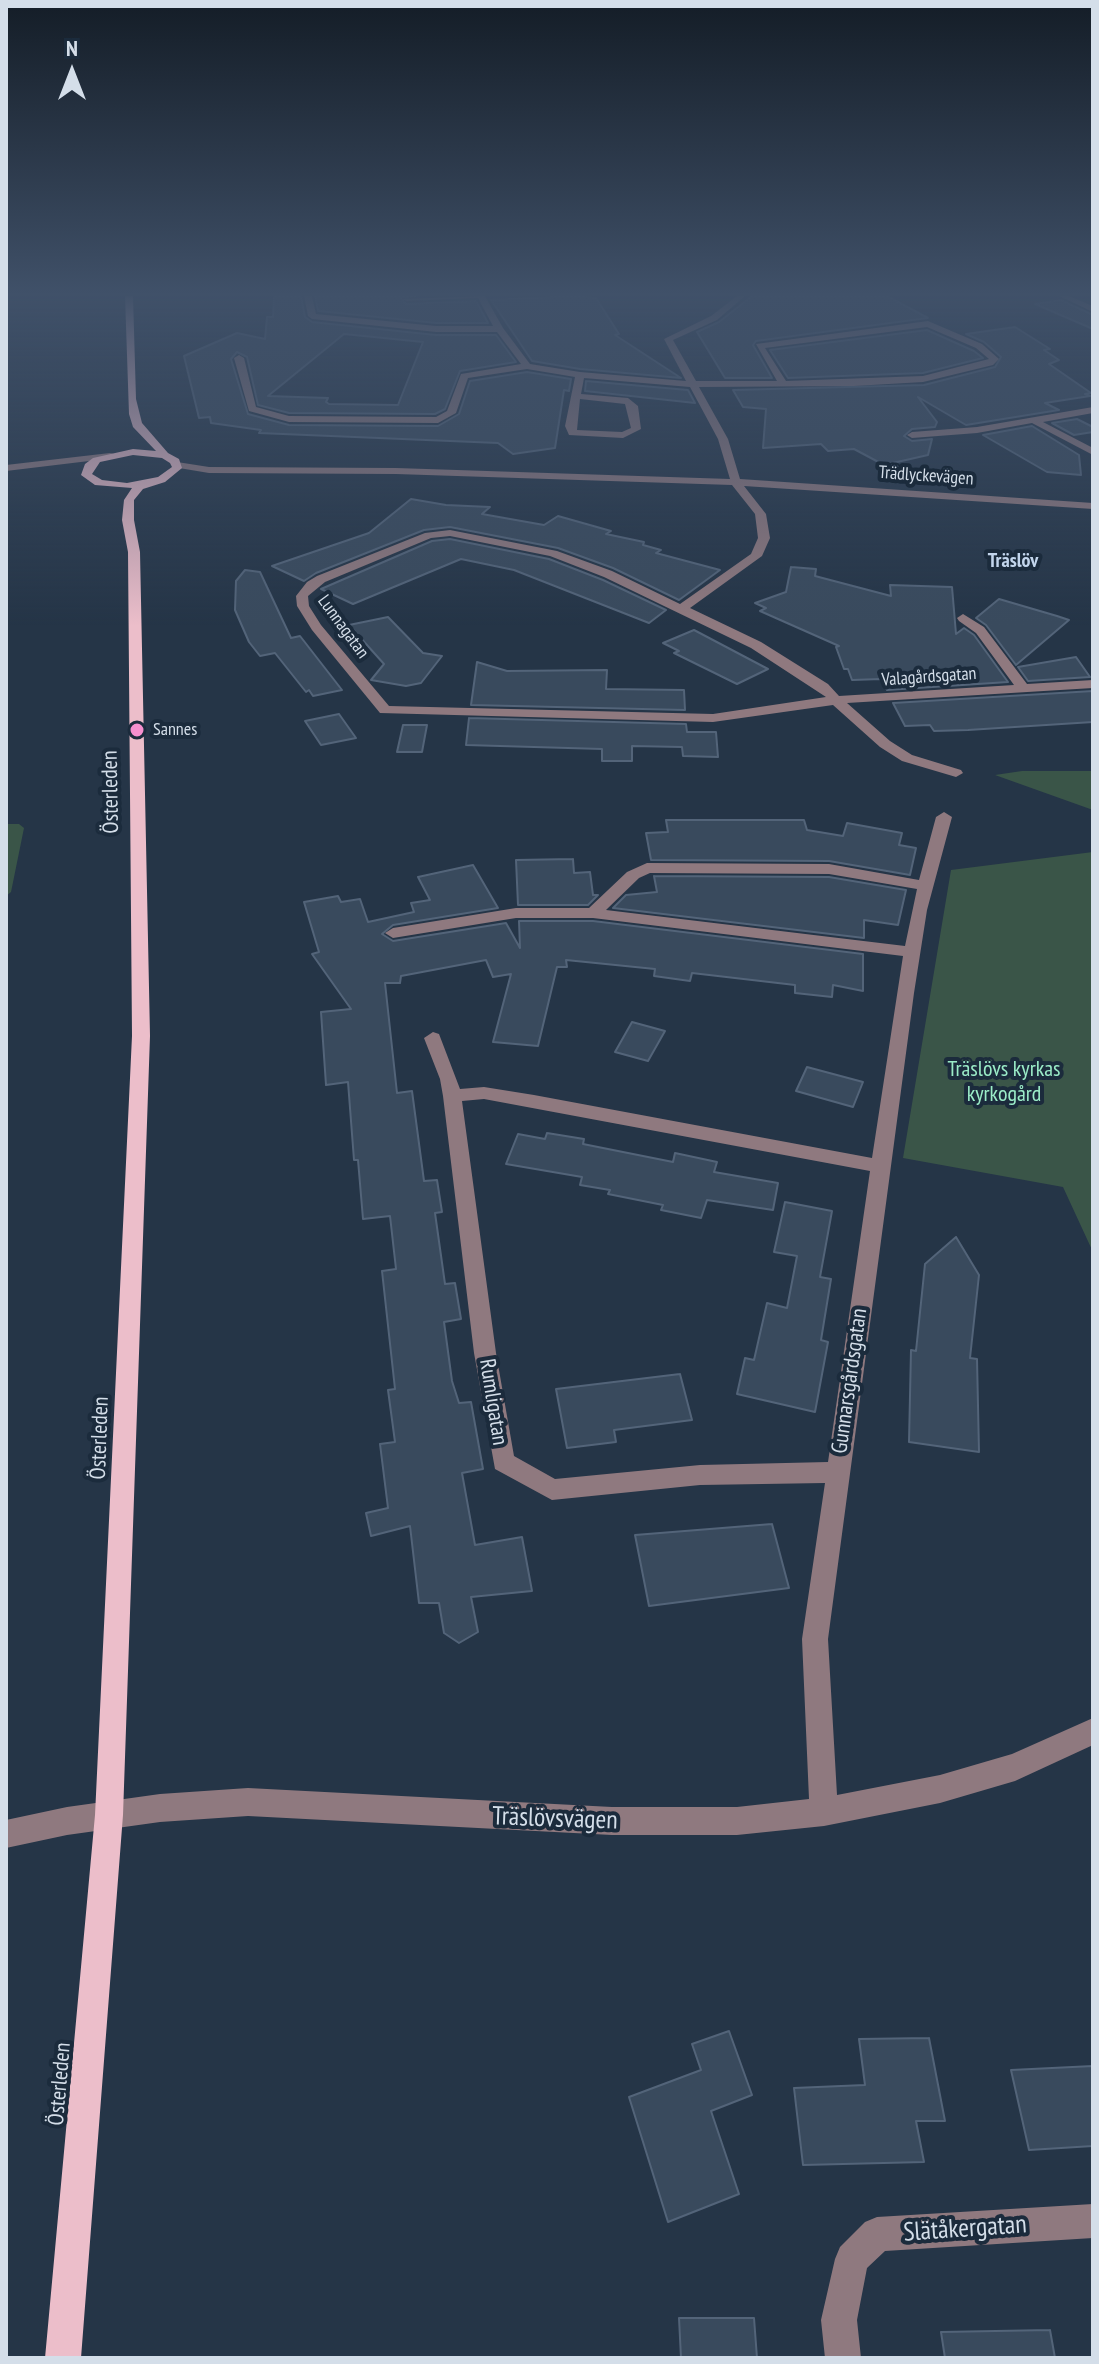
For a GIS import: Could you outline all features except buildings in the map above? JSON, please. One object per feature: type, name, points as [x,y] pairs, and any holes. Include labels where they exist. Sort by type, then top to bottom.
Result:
[{"type":"main road","points":[[133,406],[137,425],[177,465],[173,473],[139,487],[129,500],[116,505],[89,478],[87,469],[92,463],[130,445],[133,429],[137,425]]},
{"type":"main road","name":"Trädlyckevägen","points":[[114,455],[140,452],[164,455]]},
{"type":"main road","name":"Trädlyckevägen","points":[[89,478],[117,486],[155,481]]},
{"type":"main road","name":"Österleden","points":[[63,2358],[109,1815],[141,1036],[134,552],[116,505]]},
{"type":"street","points":[[251,406],[289,419],[438,420],[451,413],[453,406]]},
{"type":"street","points":[[574,406],[570,426],[573,433],[623,435],[636,429],[633,406]]},
{"type":"street","points":[[682,608],[756,556],[764,538],[760,514],[735,482],[732,459],[703,406]]},
{"type":"street","points":[[912,435],[977,430],[1093,410]]},
{"type":"street","points":[[1033,420],[1093,452]]},
{"type":"street","name":"Trädlyckevägen","points":[[6,468],[114,455]]},
{"type":"street","name":"Trädlyckevägen","points":[[177,465],[209,470],[325,470],[735,482],[1093,506]]},
{"type":"street","name":"Trädlyckevägen","points":[[6,468],[63,469],[89,478]]},
{"type":"street","name":"Trädlyckevägen","points":[[155,481],[325,470]]},
{"type":"street","name":"Lunnagatan","points":[[836,700],[713,718],[385,710],[316,627],[302,601],[305,591],[321,579],[419,538],[450,533],[553,553],[682,608],[805,673],[836,700],[885,744],[907,758],[956,773]]},
{"type":"street","name":"Valagårdsgatan","points":[[963,618],[980,630],[1024,689]]},
{"type":"street","name":"Valagårdsgatan","points":[[836,700],[1093,684]]},
{"type":"street","name":"Gunnarsgårdsgatan","points":[[824,1812],[815,1639],[879,1166],[913,952],[944,817]]},
{"type":"street","points":[[593,913],[633,875],[647,868],[829,869],[926,886]]},
{"type":"street","points":[[393,933],[516,913],[593,913],[913,952]]},
{"type":"street","name":"Rumligatan","points":[[433,1038],[449,1079],[452,1096],[485,1353],[503,1462],[552,1490],[700,1475],[838,1472]]},
{"type":"street","points":[[452,1096],[484,1093],[509,1097],[879,1166]]},
{"type":"street","name":"Träslövsvägen","points":[[6,1834],[160,1808],[248,1802],[612,1821],[737,1821],[824,1812],[940,1789],[1015,1767],[1093,1731]]},
{"type":"street","name":"Slätåkergatan","points":[[843,2358],[839,2320],[852,2259],[877,2234],[1093,2221]]},
{"type":"green space","points":[[1022,771],[1093,771],[1093,810],[995,775]]},
{"type":"green space","points":[[6,824],[19,824],[24,828],[11,892],[6,896]]},
{"type":"green space","name":"Träslövs kyrkas kyrkogård","points":[[1093,852],[1093,1252],[1063,1187],[903,1158],[951,870]]},
{"type":"place","name":"Sannes","points":[[137,730]]},
{"type":"district","name":"Träslöv","points":[[1013,561]]}]
